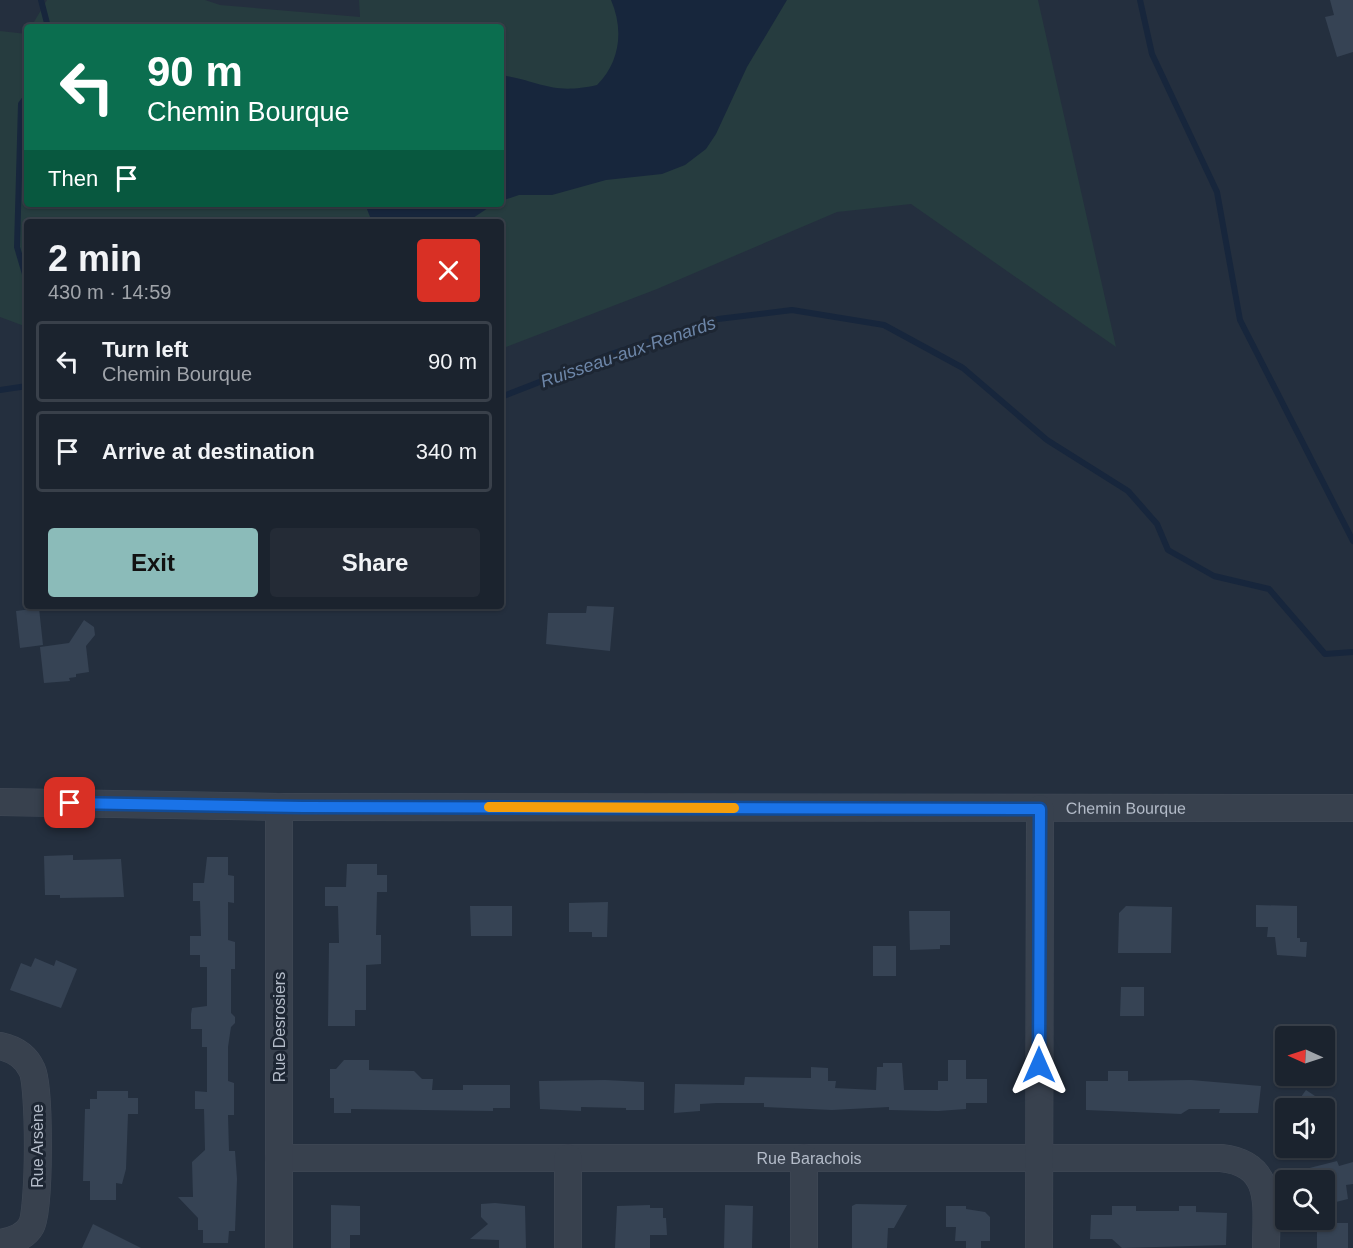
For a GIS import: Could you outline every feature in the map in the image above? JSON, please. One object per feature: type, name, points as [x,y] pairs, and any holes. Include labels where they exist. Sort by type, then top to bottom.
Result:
[{"type":"street","name":"Chemin Bourque","points":[[0,802],[279,807],[1353,808]]},
{"type":"street","name":"Rue Desrosiers","points":[[279,807],[279,1248]]},
{"type":"street","points":[[1039,1248],[1040,809]]},
{"type":"street","name":"Rue Arsène","points":[[0,1046],[21,1056],[35,1076],[37,1196],[36,1216],[29,1230],[16,1239],[0,1243]]},
{"type":"street","name":"Rue Barachois","points":[[279,1158],[1221,1158],[1240,1162],[1254,1171],[1264,1185],[1266,1248]]},
{"type":"street","points":[[568,1158],[568,1248]]},
{"type":"street","points":[[804,1158],[804,1248]]},
{"type":"green space","points":[[47,0],[205,0],[220,5],[360,17],[359,0],[1038,0],[1116,347],[911,204],[837,212],[657,289],[504,348],[504,219],[24,219],[24,326],[0,317],[0,31],[24,34],[24,207],[504,207],[504,24],[33,24]]},
{"type":"water","points":[[611,0],[787,0],[747,67],[716,134],[706,149],[685,165],[662,174],[606,180],[552,195],[519,195],[504,200],[504,76],[558,88],[582,88],[597,85],[611,66],[618,45],[618,23]]},
{"type":"water","points":[[366,207],[490,207],[472,219],[371,219]]},
{"type":"building","points":[[1330,0],[1353,0],[1353,52],[1337,57],[1325,17],[1334,15]]},
{"type":"building","points":[[587,606],[614,607],[610,651],[546,644],[548,613],[586,613]]},
{"type":"building","points":[[39,609],[43,645],[20,648],[16,611]]},
{"type":"building","points":[[84,620],[94,627],[95,635],[86,646],[89,672],[76,674],[76,677],[69,678],[70,681],[44,683],[40,647],[69,643]]},
{"type":"building","points":[[73,855],[73,860],[121,859],[124,897],[60,898],[60,895],[45,895],[44,856]]},
{"type":"building","points":[[207,857],[228,857],[228,875],[234,876],[234,903],[228,902],[228,940],[235,942],[235,969],[231,969],[231,1013],[235,1017],[235,1023],[231,1027],[228,1047],[228,1081],[234,1083],[234,1115],[228,1115],[229,1151],[235,1151],[237,1179],[235,1231],[229,1231],[228,1243],[203,1243],[203,1230],[198,1230],[198,1218],[178,1197],[193,1197],[192,1162],[205,1150],[204,1109],[195,1109],[195,1091],[207,1092],[207,1047],[202,1047],[202,1029],[191,1029],[191,1014],[192,1008],[207,1006],[207,967],[200,967],[200,955],[190,955],[190,936],[201,936],[200,901],[193,901],[193,883],[204,883]]},
{"type":"building","points":[[347,864],[377,864],[377,875],[387,875],[387,892],[377,892],[376,935],[381,935],[381,964],[366,965],[366,1010],[355,1010],[355,1026],[328,1026],[329,943],[339,943],[338,906],[325,906],[325,887],[346,887]]},
{"type":"building","points":[[608,902],[607,937],[592,937],[592,932],[569,932],[569,903]]},
{"type":"building","points":[[1256,905],[1297,906],[1297,938],[1300,938],[1300,942],[1307,942],[1306,957],[1277,955],[1275,937],[1267,937],[1268,927],[1256,927]]},
{"type":"building","points":[[470,906],[512,906],[512,936],[471,936]]},
{"type":"building","points":[[1126,906],[1172,907],[1171,953],[1118,953],[1119,913]]},
{"type":"building","points":[[909,911],[950,911],[950,945],[940,945],[940,949],[910,950]]},
{"type":"building","points":[[873,946],[896,946],[896,976],[873,976]]},
{"type":"building","points":[[35,958],[54,966],[56,960],[77,969],[61,1008],[10,990],[21,963],[31,967]]},
{"type":"building","points":[[1121,987],[1144,987],[1144,1016],[1120,1016]]},
{"type":"building","points":[[344,1060],[369,1060],[369,1070],[414,1071],[422,1079],[433,1079],[432,1090],[463,1090],[463,1085],[510,1085],[510,1108],[493,1108],[493,1111],[351,1109],[351,1113],[334,1113],[334,1098],[330,1098],[330,1069],[336,1069]]},
{"type":"building","points":[[948,1060],[966,1060],[966,1079],[987,1079],[987,1103],[966,1103],[966,1109],[938,1111],[889,1110],[889,1107],[832,1110],[764,1107],[764,1103],[717,1103],[700,1104],[700,1111],[674,1113],[675,1084],[744,1085],[745,1077],[811,1078],[811,1067],[828,1068],[828,1081],[836,1081],[835,1088],[876,1090],[877,1067],[883,1067],[883,1063],[902,1063],[904,1090],[938,1090],[938,1081],[948,1081]]},
{"type":"building","points":[[1108,1071],[1128,1071],[1128,1081],[1191,1080],[1261,1086],[1258,1113],[1219,1113],[1220,1109],[1189,1109],[1181,1114],[1086,1110],[1086,1081],[1108,1081]]},
{"type":"building","points":[[539,1081],[644,1082],[644,1110],[581,1107],[581,1111],[540,1109]]},
{"type":"building","points":[[1306,1090],[1318,1098],[1300,1098]]},
{"type":"building","points":[[97,1091],[128,1091],[128,1098],[138,1098],[138,1114],[128,1114],[126,1169],[122,1184],[116,1183],[116,1200],[90,1200],[90,1181],[83,1181],[85,1109],[90,1109],[90,1099],[97,1099]]},
{"type":"building","points":[[1337,1161],[1339,1166],[1353,1162],[1353,1184],[1346,1185],[1348,1199],[1335,1202],[1335,1170],[1302,1170]]},
{"type":"building","points":[[481,1204],[525,1206],[526,1248],[499,1248],[499,1240],[470,1239],[488,1224],[481,1217]]},
{"type":"building","points":[[856,1204],[907,1205],[894,1228],[888,1228],[887,1248],[852,1248],[852,1206]]},
{"type":"building","points":[[331,1205],[360,1206],[360,1235],[350,1235],[350,1248],[331,1248]]},
{"type":"building","points":[[650,1205],[650,1208],[663,1208],[667,1235],[650,1235],[650,1248],[615,1248],[617,1206]]},
{"type":"building","points":[[725,1205],[753,1206],[752,1248],[724,1248]]},
{"type":"building","points":[[946,1206],[966,1206],[966,1209],[985,1212],[990,1217],[990,1241],[981,1241],[981,1248],[966,1248],[966,1241],[955,1241],[956,1227],[946,1227]]},
{"type":"building","points":[[1112,1206],[1136,1206],[1136,1211],[1179,1211],[1179,1206],[1196,1206],[1196,1212],[1227,1213],[1226,1245],[1122,1248],[1112,1239],[1090,1239],[1091,1215],[1112,1215]]},
{"type":"building","points":[[1335,1223],[1348,1223],[1348,1248],[1317,1248],[1317,1230],[1335,1230]]},
{"type":"building","points":[[93,1224],[141,1248],[82,1248]]},
{"type":"waterway","name":"Ruisseau-aux-Renards","points":[[41,0],[47,24]]},
{"type":"waterway","points":[[1140,0],[1152,54],[1217,192],[1240,320],[1353,541]]},
{"type":"waterway","name":"Ruisseau-aux-Renards","points":[[24,100],[21,104],[17,247],[24,271]]},
{"type":"waterway","name":"Ruisseau-aux-Renards","points":[[504,396],[614,353],[718,319],[792,310],[884,325],[963,368],[1047,440],[1128,491],[1157,524],[1168,550],[1214,576],[1269,589],[1325,654],[1353,652]]},
{"type":"waterway","points":[[0,390],[24,386]]},
{"type":"slow traffic","points":[[489,807],[734,808]]},
{"type":"route","points":[[70,803],[303,807],[1040,809],[1039,1065]]}]
